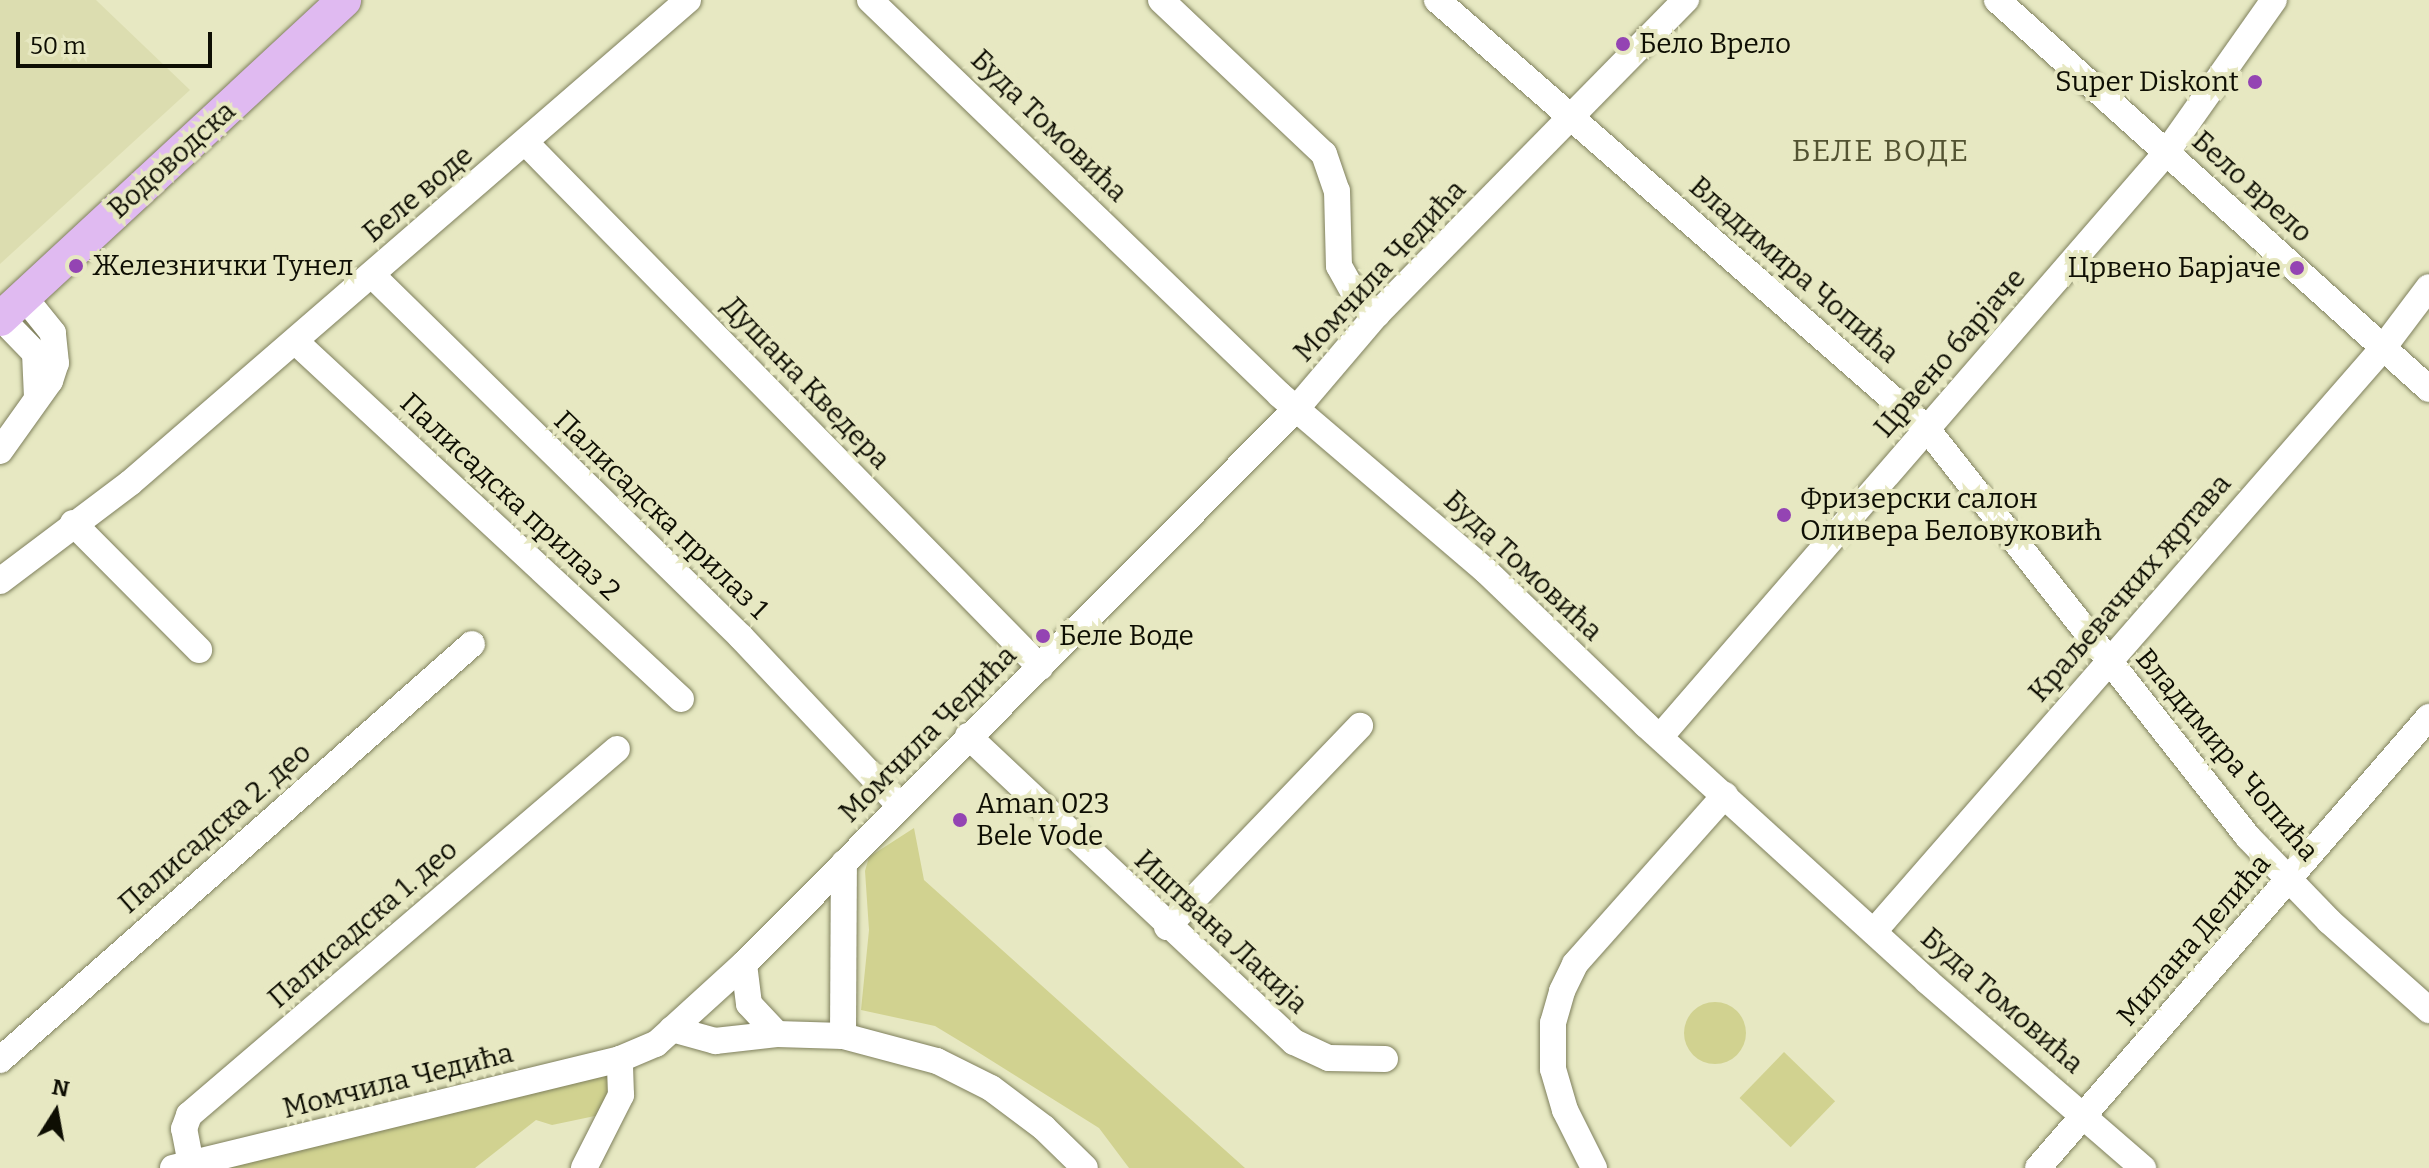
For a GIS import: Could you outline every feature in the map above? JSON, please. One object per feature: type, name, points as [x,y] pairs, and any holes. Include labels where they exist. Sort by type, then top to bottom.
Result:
[{"type":"main road","name":"Водоводска","points":[[9,311],[344,0]]},
{"type":"street","name":"Беле воде","points":[[0,581],[130,483],[527,144],[688,0]]},
{"type":"street","name":"Буда Томовића","points":[[870,0],[1297,408],[1486,571],[1660,737],[1876,929],[1927,981],[2143,1168]]},
{"type":"street","points":[[1161,0],[1324,154],[1337,191],[1339,266],[1358,300],[1377,314]]},
{"type":"street","name":"Владимира Чопића","points":[[1437,0],[1570,120],[1927,429],[2108,661],[2287,880],[2429,1010]]},
{"type":"street","name":"Момчила Чедића","points":[[182,1166],[620,1059],[648,1049],[744,964],[1297,408],[1377,314],[1686,0]]},
{"type":"street","name":"Бело врело","points":[[1997,0],[2429,389]]},
{"type":"street","name":"Црвено барјаче","points":[[1660,737],[2166,153],[2274,0]]},
{"type":"street","name":"Душана Кведера","points":[[527,144],[1040,667]]},
{"type":"street","name":"Палисадска прилаз 1","points":[[372,275],[741,637],[900,806]]},
{"type":"street","name":"Краљевачких жртава","points":[[1876,929],[2383,348],[2429,287]]},
{"type":"street","points":[[0,451],[50,381],[56,342],[9,311]]},
{"type":"street","name":"Палисадска прилаз 2","points":[[296,342],[681,699]]},
{"type":"street","points":[[73,523],[199,650]]},
{"type":"street","name":"Палисадска 2. део","points":[[0,1060],[472,644]]},
{"type":"street","name":"Милана Делића","points":[[2038,1168],[2429,717]]},
{"type":"street","points":[[1167,927],[1360,726]]},
{"type":"street","name":"Иштвана Лакија","points":[[968,736],[1167,927],[1294,1042],[1329,1058],[1385,1059]]},
{"type":"street","name":"Палисадска 1. део","points":[[182,1166],[184,1129],[189,1115],[617,749]]},
{"type":"street","points":[[1594,1168],[1565,1110],[1553,1069],[1553,1023],[1562,991],[1575,964],[1725,795]]},
{"type":"street","points":[[843,1036],[844,863]]},
{"type":"street","points":[[744,964],[749,1004],[777,1034]]},
{"type":"street","points":[[672,1029],[700,1040],[777,1034],[843,1036],[937,1061],[991,1088],[1044,1128],[1085,1168]]},
{"type":"street","points":[[584,1168],[621,1095],[620,1059]]},
{"type":"shaded area","points":[[0,0],[96,0],[190,90],[0,264]]},
{"type":"shaded area","points":[[914,828],[924,880],[1245,1168],[1129,1168],[1099,1128],[935,1026],[861,1010],[869,930],[865,871],[869,857]]},
{"type":"shaded area","points":[[1715,1002],[1737,1011],[1746,1033],[1737,1055],[1715,1064],[1693,1055],[1684,1033],[1693,1011]]},
{"type":"shaded area","points":[[1784,1052],[1835,1101],[1791,1147],[1740,1098]]},
{"type":"shaded area","points":[[620,1059],[614,1112],[552,1125],[536,1120],[475,1168],[173,1168]]},
{"type":"place","name":"Бело Врело","points":[[1623,44]]},
{"type":"place","name":"Super Diskont","points":[[2255,82]]},
{"type":"place","name":"Железнички Тунел","points":[[76,266]]},
{"type":"place","name":"Црвено Барјаче","points":[[2297,268]]},
{"type":"place","name":"Фризерски салон Оливера Беловуковић","points":[[1784,515]]},
{"type":"place","name":"Беле Воде","points":[[1043,636]]},
{"type":"place","name":"Aman 023 Bele Vode","points":[[960,820]]},
{"type":"district","name":"БЕЛЕ ВОДЕ","points":[[1881,151]]}]
